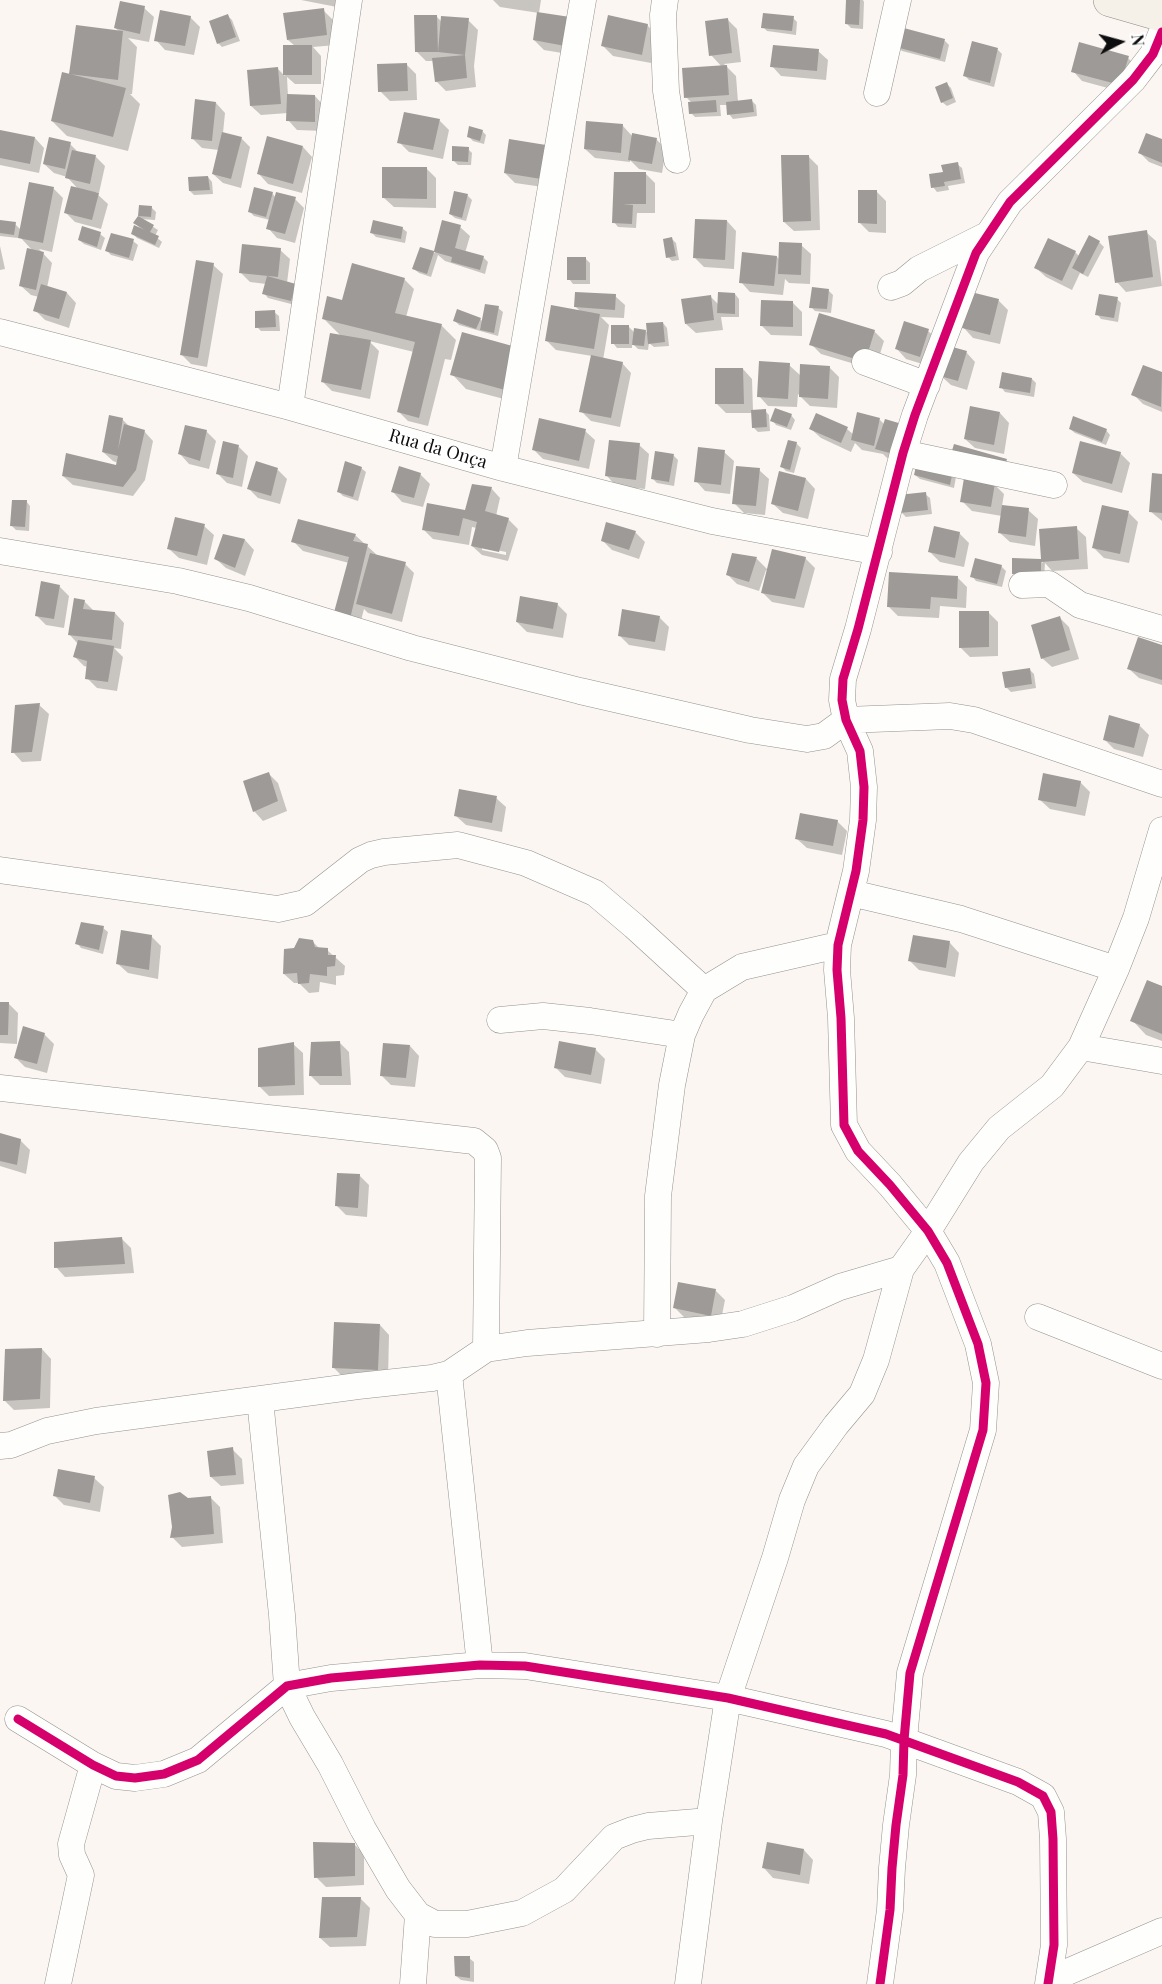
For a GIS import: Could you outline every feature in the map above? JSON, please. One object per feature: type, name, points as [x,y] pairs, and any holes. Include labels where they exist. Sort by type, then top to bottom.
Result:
[{"type":"main road","points":[[1110,0],[1162,15]]},
{"type":"street","points":[[290,407],[349,0]]},
{"type":"street","points":[[503,468],[583,0]]},
{"type":"street","points":[[664,0],[666,91],[678,160]]},
{"type":"street","points":[[877,93],[898,0]]},
{"type":"street","points":[[880,1984],[891,1910],[896,1825],[903,1775],[904,1740],[912,1664],[982,1430],[986,1383],[978,1344],[947,1263],[928,1231],[858,1151],[844,1125],[837,970],[838,945],[856,871],[863,820],[864,787],[860,751],[846,720],[842,700],[843,679],[879,552],[903,453],[976,252],[1010,202],[1133,80],[1153,54],[1162,32]]},
{"type":"street","points":[[891,287],[902,283],[919,269],[987,235]]},
{"type":"street","name":"Rua da Onça","points":[[0,332],[290,407],[503,468],[712,520],[879,552]]},
{"type":"street","points":[[865,362],[927,385]]},
{"type":"street","points":[[903,453],[1054,485]]},
{"type":"street","points":[[0,551],[178,581],[249,598],[412,648],[580,691],[750,730],[807,739],[824,736],[846,720],[950,716],[974,720],[1162,784]]},
{"type":"street","points":[[1022,585],[1049,584],[1080,605],[1162,629]]},
{"type":"street","points":[[688,1984],[728,1698],[792,1500],[806,1466],[862,1394],[876,1360],[901,1269],[971,1162],[992,1136],[1013,1116],[1052,1086],[1081,1047],[1136,918],[1162,830]]},
{"type":"street","points":[[0,870],[278,909],[305,903],[360,860],[371,855],[458,845],[526,863],[595,892],[704,990]]},
{"type":"street","points":[[851,892],[961,918],[1116,969]]},
{"type":"street","points":[[657,1334],[658,1196],[672,1085],[682,1035],[691,1014],[704,990],[742,967],[838,945]]},
{"type":"street","points":[[500,1020],[543,1016],[682,1035]]},
{"type":"street","points":[[1081,1047],[1162,1061]]},
{"type":"street","points":[[0,1088],[474,1142],[485,1150],[488,1158],[486,1349]]},
{"type":"street","points":[[0,1446],[11,1445],[47,1431],[96,1421],[432,1378],[449,1374],[486,1349],[527,1343],[657,1334],[743,1324],[793,1308],[840,1287],[901,1269]]},
{"type":"street","points":[[1038,1317],[1162,1366]]},
{"type":"street","points":[[449,1374],[480,1665]]},
{"type":"street","points":[[260,1400],[287,1686],[363,1829],[398,1889],[418,1915],[435,1924],[467,1924],[522,1913],[564,1890],[614,1837],[648,1826],[709,1821]]},
{"type":"street","points":[[18,1719],[93,1765],[116,1776],[135,1778],[164,1774],[198,1760],[287,1686],[331,1678],[480,1665],[525,1666],[728,1698],[886,1734],[1018,1782],[1043,1796],[1051,1812],[1053,1839],[1054,1945],[1048,1982]]},
{"type":"street","points":[[58,1984],[81,1875],[72,1855],[71,1844],[93,1765]]},
{"type":"street","points":[[413,1984],[418,1915]]},
{"type":"street","points":[[1048,1982],[1162,1931]]},
{"type":"building","points":[[846,0],[860,0],[859,25],[845,24]]},
{"type":"building","points":[[120,1],[145,6],[140,34],[114,28]]},
{"type":"building","points":[[324,8],[327,35],[287,40],[283,13]]},
{"type":"building","points":[[160,10],[191,16],[185,46],[154,41]]},
{"type":"building","points":[[537,12],[570,17],[565,46],[533,40]]},
{"type":"building","points":[[763,13],[794,16],[792,31],[761,28]]},
{"type":"building","points":[[228,14],[236,37],[217,44],[209,21]]},
{"type":"building","points":[[414,15],[437,15],[438,52],[415,52]]},
{"type":"building","points":[[608,15],[648,24],[642,55],[601,46]]},
{"type":"building","points":[[441,16],[469,18],[465,55],[438,52]]},
{"type":"building","points":[[728,18],[732,53],[709,56],[705,21]]},
{"type":"building","points":[[76,25],[123,31],[118,80],[69,74]]},
{"type":"building","points":[[900,27],[945,39],[940,59],[896,47]]},
{"type":"building","points":[[972,41],[998,48],[990,83],[963,76]]},
{"type":"building","points":[[1079,42],[1129,56],[1120,85],[1071,72]]},
{"type":"building","points":[[283,45],[312,45],[312,75],[283,75]]},
{"type":"building","points":[[773,45],[819,49],[817,71],[770,67]]},
{"type":"building","points":[[465,55],[467,78],[435,82],[432,58]]},
{"type":"building","points":[[407,63],[408,91],[378,92],[377,64]]},
{"type":"building","points":[[727,65],[729,95],[684,98],[682,68]]},
{"type":"building","points":[[278,67],[281,104],[250,106],[247,70]]},
{"type":"building","points":[[62,72],[126,88],[113,137],[51,121]]},
{"type":"building","points":[[947,82],[953,98],[941,103],[935,87]]},
{"type":"building","points":[[287,94],[315,95],[315,122],[286,121]]},
{"type":"building","points":[[195,99],[216,102],[212,141],[191,139]]},
{"type":"building","points":[[752,99],[754,112],[727,115],[726,102]]},
{"type":"building","points":[[716,100],[717,112],[689,114],[688,102]]},
{"type":"building","points":[[404,112],[440,119],[433,150],[397,143]]},
{"type":"building","points":[[586,121],[623,124],[621,153],[584,149]]},
{"type":"building","points":[[469,126],[483,130],[480,141],[467,137]]},
{"type":"building","points":[[0,130],[35,137],[30,164],[0,158]]},
{"type":"building","points":[[222,132],[242,137],[231,179],[212,174]]},
{"type":"building","points":[[632,133],[657,138],[652,164],[628,160]]},
{"type":"building","points":[[1146,133],[1162,139],[1162,163],[1138,153]]},
{"type":"building","points":[[267,136],[303,146],[293,184],[257,174]]},
{"type":"building","points":[[49,137],[71,142],[65,169],[43,164]]},
{"type":"building","points":[[509,139],[546,145],[541,179],[504,173]]},
{"type":"building","points":[[452,146],[469,147],[468,162],[452,161]]},
{"type":"building","points":[[72,150],[96,155],[90,184],[65,178]]},
{"type":"building","points":[[781,155],[809,155],[811,221],[783,222]]},
{"type":"building","points":[[958,162],[961,179],[944,182],[945,186],[931,188],[929,174],[943,172],[941,165]]},
{"type":"building","points":[[382,167],[427,167],[427,199],[382,198]]},
{"type":"building","points":[[614,172],[646,172],[646,204],[623,204],[633,205],[632,224],[612,223]]},
{"type":"building","points":[[208,176],[210,190],[189,191],[188,177]]},
{"type":"building","points":[[29,182],[54,187],[43,243],[18,238]]},
{"type":"building","points":[[71,186],[99,193],[92,220],[64,213]]},
{"type":"building","points":[[254,187],[273,192],[266,217],[248,212]]},
{"type":"building","points":[[858,190],[877,190],[877,224],[858,223]]},
{"type":"building","points":[[454,191],[468,194],[462,218],[449,214]]},
{"type":"building","points":[[276,192],[296,197],[285,234],[266,229]]},
{"type":"building","points":[[139,205],[152,206],[151,217],[138,216]]},
{"type":"building","points":[[138,216],[154,225],[150,232],[159,236],[155,245],[131,234],[134,225],[145,230],[133,223]]},
{"type":"building","points":[[695,219],[727,220],[725,260],[693,258]]},
{"type":"building","points":[[0,220],[16,222],[14,235],[0,233]]},
{"type":"building","points":[[373,220],[403,227],[401,239],[370,233]]},
{"type":"building","points":[[442,220],[461,225],[455,248],[484,256],[480,270],[451,262],[452,257],[434,252],[427,274],[412,269],[420,247],[434,251]]},
{"type":"building","points":[[82,226],[101,232],[97,247],[78,240]]},
{"type":"building","points":[[1147,230],[1153,277],[1115,283],[1108,236]]},
{"type":"building","points":[[111,233],[134,239],[129,258],[105,251]]},
{"type":"building","points":[[1089,235],[1100,241],[1083,274],[1072,268]]},
{"type":"building","points":[[672,237],[676,256],[666,258],[663,239]]},
{"type":"building","points":[[1048,238],[1076,251],[1062,281],[1034,268]]},
{"type":"building","points":[[779,242],[802,243],[801,275],[778,274]]},
{"type":"building","points":[[242,244],[281,248],[278,277],[239,273]]},
{"type":"building","points":[[27,248],[44,252],[36,290],[19,286]]},
{"type":"building","points":[[742,252],[777,256],[774,286],[739,283]]},
{"type":"building","points":[[567,257],[586,257],[586,280],[567,280]]},
{"type":"building","points":[[196,260],[214,263],[198,358],[180,355]]},
{"type":"building","points":[[352,263],[405,278],[395,313],[442,324],[419,418],[397,412],[415,342],[322,319],[327,296],[342,300]]},
{"type":"building","points":[[267,276],[296,284],[291,301],[262,294]]},
{"type":"building","points":[[41,284],[67,292],[59,319],[33,311]]},
{"type":"building","points":[[812,287],[829,289],[827,309],[809,308]]},
{"type":"building","points":[[575,292],[616,294],[615,310],[574,307]]},
{"type":"building","points":[[718,292],[735,293],[735,314],[717,313]]},
{"type":"building","points":[[971,292],[999,299],[990,335],[962,328]]},
{"type":"building","points":[[1099,294],[1118,297],[1114,318],[1095,315]]},
{"type":"building","points":[[711,295],[714,320],[685,324],[681,299]]},
{"type":"building","points":[[761,300],[793,301],[793,327],[760,326]]},
{"type":"building","points":[[485,304],[499,306],[494,333],[480,330]]},
{"type":"building","points":[[551,305],[600,314],[594,349],[545,341]]},
{"type":"building","points":[[457,309],[481,318],[476,329],[453,321]]},
{"type":"building","points":[[275,310],[276,327],[255,328],[255,311]]},
{"type":"building","points":[[819,313],[875,330],[865,362],[809,345]]},
{"type":"building","points":[[904,321],[929,329],[920,357],[895,349]]},
{"type":"building","points":[[663,322],[665,342],[648,344],[646,323]]},
{"type":"building","points":[[611,325],[629,325],[629,344],[611,344]]},
{"type":"building","points":[[634,328],[646,330],[644,346],[632,345]]},
{"type":"building","points":[[462,332],[516,347],[505,390],[450,375]]},
{"type":"building","points":[[330,333],[371,340],[361,390],[321,382]]},
{"type":"building","points":[[949,346],[967,351],[958,381],[940,376]]},
{"type":"building","points":[[591,355],[623,362],[611,418],[579,412]]},
{"type":"building","points":[[759,361],[790,363],[788,399],[757,397]]},
{"type":"building","points":[[800,364],[830,366],[828,399],[799,397]]},
{"type":"building","points":[[1143,365],[1162,372],[1161,407],[1131,395]]},
{"type":"building","points":[[715,368],[743,368],[744,404],[715,404]]},
{"type":"building","points":[[1002,372],[1032,378],[1030,393],[999,388]]},
{"type":"building","points":[[970,406],[1000,412],[994,445],[964,439]]},
{"type":"building","points":[[775,408],[792,414],[787,427],[770,421]]},
{"type":"building","points":[[766,409],[767,427],[752,428],[751,410]]},
{"type":"building","points":[[857,412],[880,418],[874,446],[851,440]]},
{"type":"building","points":[[816,413],[848,427],[841,443],[809,429]]},
{"type":"building","points":[[109,415],[123,418],[118,450],[124,424],[145,430],[136,470],[123,487],[62,476],[66,453],[116,465],[118,456],[102,452]]},
{"type":"building","points":[[1073,416],[1107,429],[1102,442],[1069,429]]},
{"type":"building","points":[[539,418],[586,429],[579,461],[532,450]]},
{"type":"building","points":[[885,419],[902,424],[893,454],[875,449]]},
{"type":"building","points":[[185,425],[207,430],[200,461],[178,454]]},
{"type":"building","points":[[609,440],[640,443],[636,480],[605,476]]},
{"type":"building","points":[[788,440],[797,442],[790,470],[780,467]]},
{"type":"building","points":[[223,441],[239,445],[233,478],[216,474]]},
{"type":"building","points":[[1080,441],[1121,452],[1112,484],[1072,473]]},
{"type":"building","points":[[954,444],[1007,459],[1004,469],[951,454]]},
{"type":"building","points":[[698,447],[725,450],[721,485],[694,482]]},
{"type":"building","points":[[655,451],[674,454],[669,482],[651,479]]},
{"type":"building","points":[[256,461],[278,468],[271,496],[247,489]]},
{"type":"building","points":[[345,461],[362,467],[353,497],[337,492]]},
{"type":"building","points":[[917,462],[953,471],[950,485],[914,475]]},
{"type":"building","points":[[399,466],[421,473],[414,498],[391,492]]},
{"type":"building","points":[[736,466],[760,468],[756,506],[732,504]]},
{"type":"building","points":[[779,471],[806,478],[798,511],[771,504]]},
{"type":"building","points":[[1152,473],[1162,474],[1162,513],[1149,512]]},
{"type":"building","points":[[964,478],[995,483],[991,507],[960,502]]},
{"type":"building","points":[[472,484],[492,487],[485,511],[509,518],[499,552],[471,546],[477,522],[463,518],[459,536],[422,530],[427,503],[465,510]]},
{"type":"building","points":[[926,492],[928,510],[900,513],[898,495]]},
{"type":"building","points":[[12,500],[27,500],[25,527],[10,526]]},
{"type":"building","points":[[1002,505],[1029,508],[1026,537],[998,533]]},
{"type":"building","points":[[1102,505],[1129,511],[1120,554],[1092,548]]},
{"type":"building","points":[[175,517],[205,524],[197,556],[167,549]]},
{"type":"building","points":[[298,519],[356,534],[353,541],[368,544],[350,619],[333,616],[349,557],[291,542]]},
{"type":"building","points":[[606,522],[636,531],[629,550],[601,541]]},
{"type":"building","points":[[934,526],[960,532],[955,558],[928,552]]},
{"type":"building","points":[[1077,526],[1079,559],[1041,562],[1041,574],[1012,574],[1012,558],[1041,559],[1039,529]]},
{"type":"building","points":[[223,534],[245,539],[235,568],[214,559]]},
{"type":"building","points":[[772,549],[806,557],[795,599],[761,593]]},
{"type":"building","points":[[370,553],[406,562],[392,614],[356,604]]},
{"type":"building","points":[[732,553],[757,557],[749,582],[726,575]]},
{"type":"building","points":[[975,558],[1002,565],[997,584],[970,577]]},
{"type":"building","points":[[889,572],[958,576],[957,599],[931,597],[930,609],[887,607]]},
{"type":"building","points":[[41,581],[60,585],[54,619],[35,616]]},
{"type":"building","points":[[520,596],[558,603],[553,629],[516,622]]},
{"type":"building","points":[[74,598],[85,600],[83,609],[115,612],[112,640],[68,635]]},
{"type":"building","points":[[622,609],[660,616],[655,642],[618,636]]},
{"type":"building","points":[[959,611],[989,611],[989,647],[959,648]]},
{"type":"building","points":[[1060,616],[1070,650],[1041,659],[1031,625]]},
{"type":"building","points":[[1138,637],[1162,645],[1162,680],[1127,669]]},
{"type":"building","points":[[78,640],[114,646],[108,682],[85,679],[87,661],[73,657]]},
{"type":"building","points":[[1030,668],[1032,684],[1005,688],[1002,672]]},
{"type":"building","points":[[40,703],[32,752],[11,753],[15,705]]},
{"type":"building","points":[[1109,715],[1140,724],[1134,748],[1103,740]]},
{"type":"building","points":[[269,772],[278,801],[253,812],[243,781]]},
{"type":"building","points":[[1043,773],[1081,781],[1076,807],[1038,800]]},
{"type":"building","points":[[459,789],[497,796],[492,823],[454,816]]},
{"type":"building","points":[[800,813],[838,820],[833,846],[795,839]]},
{"type":"building","points":[[81,922],[104,926],[99,950],[75,944]]},
{"type":"building","points":[[121,930],[152,935],[149,970],[116,964]]},
{"type":"building","points":[[913,935],[950,941],[946,968],[908,961]]},
{"type":"building","points":[[299,938],[313,940],[315,947],[328,948],[328,955],[336,955],[335,966],[327,967],[327,976],[310,974],[309,983],[298,984],[297,973],[283,974],[284,949],[294,948]]},
{"type":"building","points":[[1147,980],[1162,986],[1162,1034],[1130,1021]]},
{"type":"building","points":[[0,1002],[9,1002],[8,1035],[0,1035]]},
{"type":"building","points":[[23,1026],[45,1033],[37,1064],[14,1058]]},
{"type":"building","points":[[340,1041],[342,1076],[309,1076],[311,1042]]},
{"type":"building","points":[[559,1041],[596,1048],[591,1075],[554,1068]]},
{"type":"building","points":[[294,1042],[295,1085],[258,1087],[258,1048]]},
{"type":"building","points":[[383,1043],[410,1045],[406,1078],[380,1076]]},
{"type":"building","points":[[0,1133],[21,1139],[17,1165],[0,1161]]},
{"type":"building","points":[[337,1173],[360,1174],[358,1208],[335,1206]]},
{"type":"building","points":[[122,1237],[125,1264],[54,1268],[54,1242]]},
{"type":"building","points":[[678,1282],[716,1289],[711,1316],[673,1308]]},
{"type":"building","points":[[334,1322],[380,1324],[378,1370],[332,1368]]},
{"type":"building","points":[[42,1348],[40,1399],[3,1401],[5,1349]]},
{"type":"building","points":[[233,1447],[236,1475],[210,1477],[207,1451]]},
{"type":"building","points":[[58,1469],[95,1476],[90,1503],[53,1496]]},
{"type":"building","points":[[180,1492],[188,1498],[211,1496],[214,1534],[170,1538],[172,1527],[168,1495]]},
{"type":"building","points":[[313,1842],[355,1843],[355,1876],[314,1878]]},
{"type":"building","points":[[767,1842],[804,1849],[800,1875],[762,1868]]},
{"type":"building","points":[[322,1897],[361,1897],[357,1937],[319,1938]]},
{"type":"building","points":[[454,1956],[470,1956],[470,1978],[455,1976]]},
{"type":"cycle path","points":[[880,1984],[890,1910],[910,1673],[983,1430],[986,1383],[978,1344],[947,1263],[928,1231],[858,1151],[844,1125],[841,1018],[837,970],[838,945],[856,871],[863,820],[864,787],[860,751],[846,720],[842,700],[843,679],[903,453],[976,253],[1010,202],[1133,80],[1153,54],[1162,32]]},
{"type":"cycle path","points":[[18,1719],[93,1765],[116,1776],[135,1778],[164,1774],[198,1760],[287,1686],[331,1678],[480,1665],[525,1666],[728,1698],[886,1734],[1018,1782],[1043,1796],[1051,1812],[1053,1839],[1054,1945],[1048,1984]]}]
